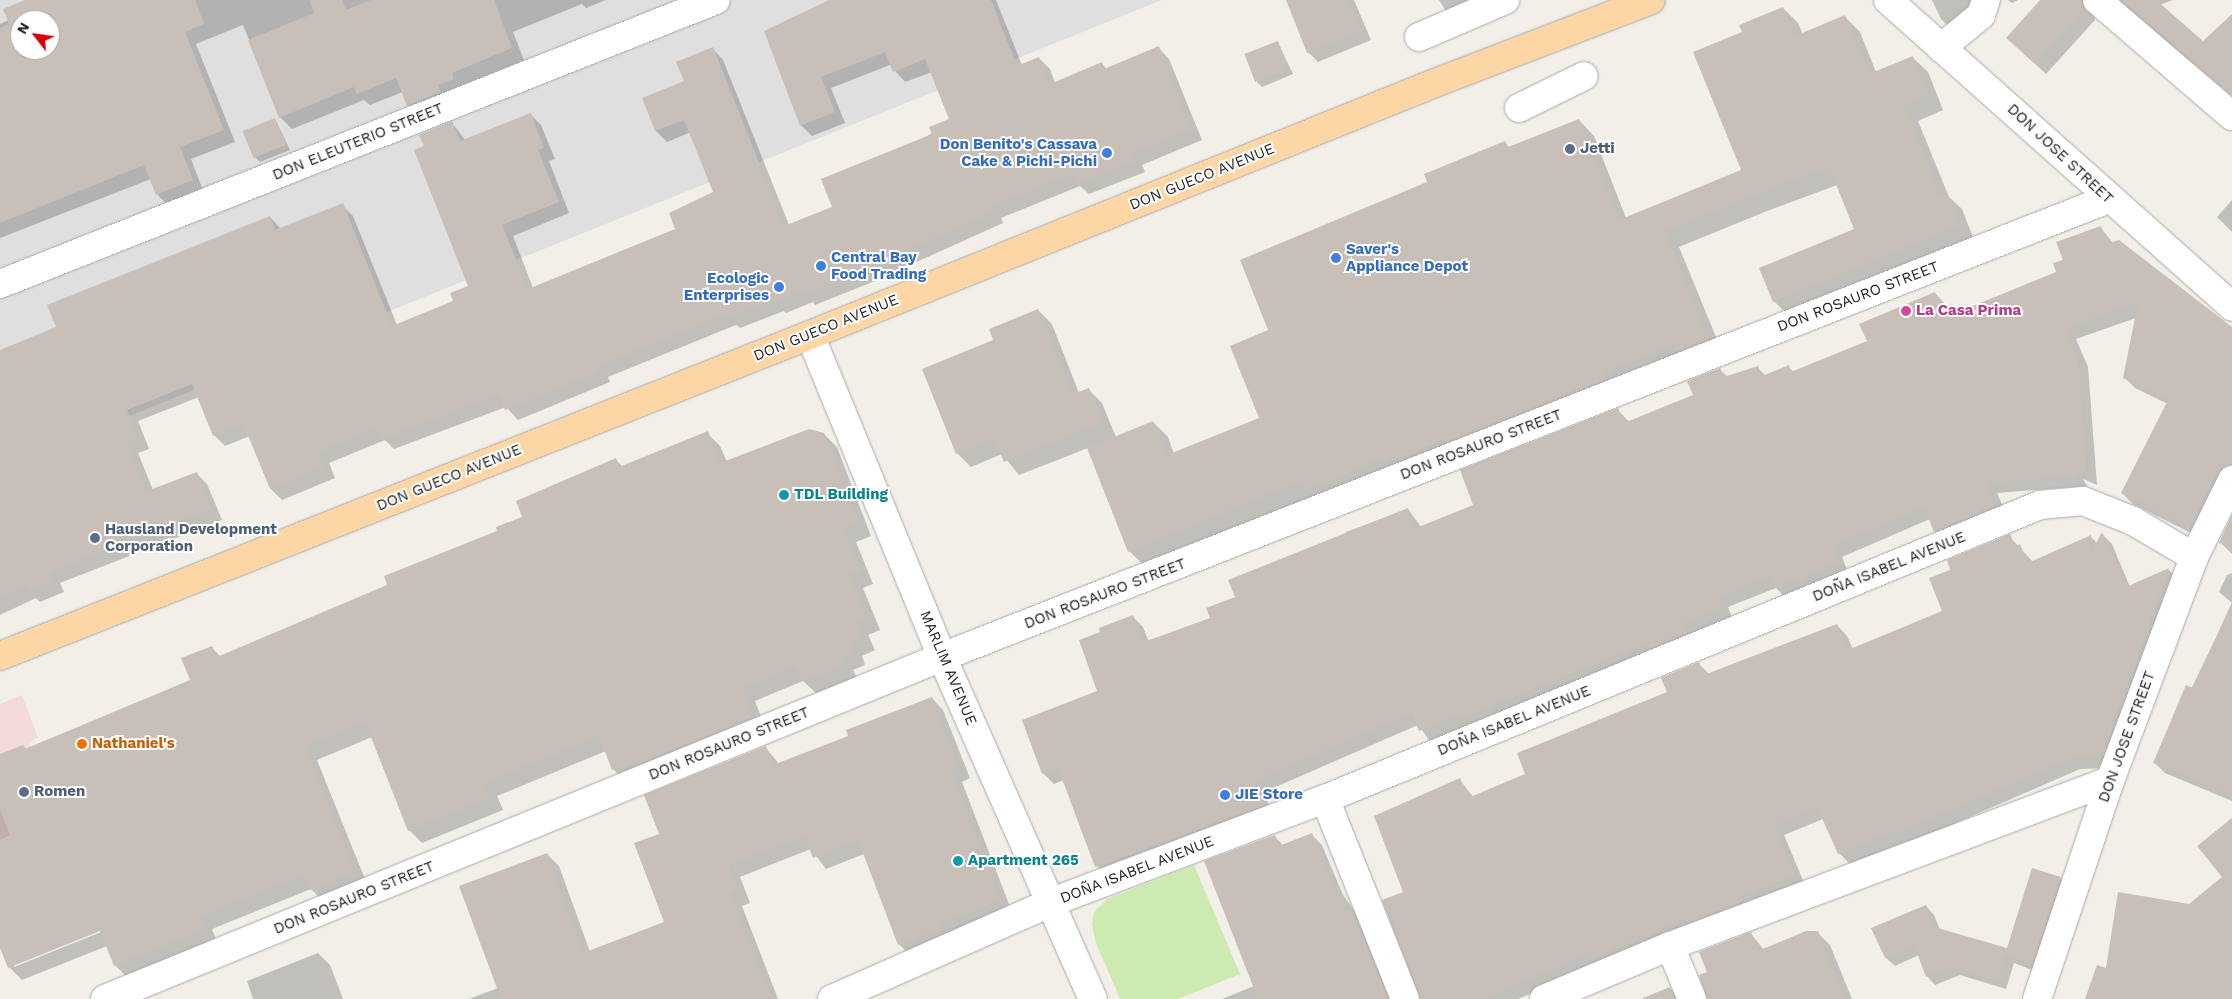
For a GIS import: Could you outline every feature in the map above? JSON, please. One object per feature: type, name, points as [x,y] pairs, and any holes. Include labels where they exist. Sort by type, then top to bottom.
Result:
[{"type":"main road","name":"DON GUECO AVENUE","points":[[0,656],[810,335],[1434,83],[1651,0]]},
{"type":"street","name":"DON ELEUTERIO STREET","points":[[0,284],[716,0]]},
{"type":"street","points":[[1419,37],[1505,0]]},
{"type":"street","name":"DON JOSE STREET","points":[[1888,0],[1941,48],[1960,62],[2108,199],[2232,307]]},
{"type":"street","points":[[1941,48],[1981,15],[1986,0]]},
{"type":"street","points":[[2097,0],[2232,116]]},
{"type":"street","points":[[1519,108],[1584,76]]},
{"type":"street","name":"DON ROSAURO STREET","points":[[105,999],[942,657],[2108,199]]},
{"type":"street","name":"MARLIM AVENUE","points":[[810,335],[942,657],[1052,902],[1093,999]]},
{"type":"street","name":"DON JOSE STREET","points":[[2037,999],[2110,781],[2194,557],[2232,480]]},
{"type":"street","name":"DOÑA ISABEL AVENUE","points":[[832,999],[1052,902],[1325,799],[2040,505],[2083,501],[2133,521],[2194,557]]},
{"type":"street","points":[[1544,999],[1670,946],[2110,781]]},
{"type":"street","points":[[1325,799],[1405,999]]},
{"type":"street","points":[[1670,946],[1692,999]]},
{"type":"shaded area","points":[[0,0],[1162,0],[0,468]]},
{"type":"shaded area","name":"Romen","points":[[22,695],[38,738],[29,742],[67,841],[0,868],[0,704]]},
{"type":"green space","points":[[1194,865],[1240,974],[1178,999],[1120,999],[1096,943],[1092,925],[1094,912],[1107,899]]},
{"type":"building","points":[[25,0],[195,0],[204,24],[185,32],[224,130],[180,147],[193,180],[156,195],[144,165],[0,223],[0,28],[9,24],[3,9]]},
{"type":"building","points":[[309,0],[342,0],[346,10],[371,0],[494,0],[512,48],[452,73],[454,79],[438,85],[441,92],[407,106],[396,78],[357,94],[354,87],[279,118],[248,40],[314,13]]},
{"type":"building","points":[[829,0],[991,0],[1017,66],[1039,57],[1050,84],[1102,62],[1104,69],[1159,46],[1191,129],[1132,154],[1135,161],[1077,184],[1073,174],[991,206],[993,212],[858,272],[803,294],[802,291],[774,303],[773,300],[728,318],[726,314],[598,366],[600,371],[505,410],[499,394],[382,439],[377,428],[318,452],[324,467],[270,489],[243,423],[213,436],[192,384],[127,410],[138,437],[128,442],[147,491],[197,472],[211,509],[50,572],[54,581],[28,591],[26,586],[0,599],[0,350],[56,327],[47,305],[270,216],[275,230],[343,203],[392,326],[453,301],[450,293],[468,286],[414,150],[424,146],[419,135],[452,121],[460,141],[531,113],[544,148],[538,150],[559,202],[502,225],[528,289],[675,229],[669,213],[713,192],[684,120],[655,131],[642,98],[684,81],[676,62],[713,47],[784,226],[832,207],[821,179],[932,134],[929,127],[949,119],[925,59],[893,72],[885,52],[821,77],[835,112],[800,126],[764,31]]},
{"type":"building","points":[[1286,0],[1349,0],[1362,30],[1307,53]]},
{"type":"building","points":[[2040,0],[2082,0],[2084,8],[2034,63],[2006,38]]},
{"type":"building","points":[[2121,0],[2156,0],[2203,41],[2232,14],[2232,95]]},
{"type":"building","points":[[1783,7],[1795,36],[1845,15],[1869,74],[1913,56],[1929,95],[1904,105],[1940,195],[1947,192],[1960,225],[1773,302],[1759,268],[1854,229],[1829,167],[1752,196],[1665,232],[1708,339],[1676,352],[1673,344],[1604,373],[1607,379],[1449,441],[1447,438],[1396,459],[1394,454],[1305,490],[1301,481],[1128,552],[1087,448],[1153,421],[1167,455],[1259,418],[1230,346],[1268,330],[1240,260],[1427,182],[1424,174],[1505,141],[1508,147],[1579,119],[1619,220],[1741,170],[1693,52],[1742,32],[1739,25]]},
{"type":"building","points":[[1278,41],[1289,69],[1255,82],[1244,54]]},
{"type":"building","points":[[275,118],[286,145],[253,158],[243,131]]},
{"type":"building","points":[[2101,226],[2107,244],[2119,240],[2232,327],[2232,465],[2218,473],[2191,529],[2121,493],[2168,400],[2123,378],[2138,303],[2066,328],[2078,356],[2087,476],[2075,470],[2077,476],[1987,483],[1997,506],[1934,532],[1924,507],[1832,546],[1839,562],[1775,588],[1770,576],[1718,597],[1723,608],[1683,623],[1687,633],[1650,649],[1647,643],[1456,720],[1454,716],[1419,731],[1412,713],[1254,781],[1264,805],[1095,867],[1058,768],[1042,774],[1022,720],[1097,691],[1079,640],[1100,632],[1099,628],[1133,615],[1144,642],[1210,618],[1206,608],[1235,597],[1228,580],[1408,508],[1416,528],[1473,505],[1460,470],[1618,408],[1624,423],[1693,395],[1687,381],[1720,368],[1724,377],[1758,366],[1762,376],[1789,365],[1791,372],[1867,341],[1859,324],[1935,292],[1946,317],[2056,272],[2053,263],[2063,260],[2056,242]]},
{"type":"building","points":[[1038,309],[1073,394],[1089,388],[1103,423],[1004,462],[994,438],[956,454],[922,369],[993,340],[989,329]]},
{"type":"building","points":[[809,429],[824,433],[859,523],[844,529],[861,570],[850,575],[867,617],[856,621],[863,637],[850,643],[853,652],[841,657],[845,665],[803,682],[796,666],[743,688],[754,717],[633,766],[632,763],[612,770],[599,736],[485,783],[491,797],[408,831],[365,722],[305,746],[355,871],[310,890],[304,875],[200,916],[205,929],[114,966],[100,931],[8,968],[0,948],[0,840],[10,835],[0,810],[0,754],[23,745],[25,749],[190,680],[181,658],[212,646],[217,657],[387,585],[384,576],[497,531],[496,527],[522,517],[516,501],[616,458],[619,467],[708,431],[720,463]]},
{"type":"building","points":[[2232,515],[2232,549],[2219,543]]},
{"type":"building","points":[[2102,532],[2126,587],[2169,568],[2102,758],[2069,759],[1898,833],[1897,830],[1838,854],[1817,807],[1775,825],[1795,875],[1737,898],[1739,903],[1688,923],[1686,919],[1592,958],[1590,952],[1485,999],[1420,999],[1382,900],[1403,892],[1374,816],[1460,778],[1468,798],[1525,774],[1517,753],[1667,692],[1661,678],[1699,662],[1704,675],[1837,624],[1848,650],[1942,611],[1929,578],[1950,570],[1947,560],[2010,534],[2015,546],[2020,544],[2028,563],[2091,535],[2092,551]]},
{"type":"building","points":[[2232,602],[2232,796],[2153,763],[2186,685],[2193,688]]},
{"type":"building","points":[[932,697],[959,767],[951,770],[1001,900],[940,924],[942,928],[898,945],[858,840],[813,858],[805,836],[729,865],[738,891],[731,894],[772,999],[501,999],[459,886],[547,853],[583,953],[664,922],[634,843],[659,834],[644,795],[766,746],[773,765],[848,736],[846,730]]},
{"type":"building","points":[[2232,818],[2232,999],[2085,999],[2097,965],[2106,968],[2118,892],[2189,904],[2222,877],[2197,846]]},
{"type":"building","points":[[1312,833],[1335,890],[1338,888],[1349,914],[1354,912],[1388,999],[1258,999],[1204,861],[1275,835],[1279,846]]},
{"type":"building","points":[[2032,868],[2061,877],[2032,965],[2005,956],[1998,981],[1951,967],[1926,977],[1914,945],[1885,958],[1871,928],[1926,905],[1934,927],[2007,948]]},
{"type":"building","points":[[1806,931],[1818,931],[1845,999],[1707,999],[1699,975],[1707,972],[1699,952],[1751,932],[1758,951]]},
{"type":"building","points":[[1670,987],[1675,999],[1643,999],[1643,998]]},
{"type":"place","name":"Jetti","points":[[1570,149]]},
{"type":"place","name":"Don Benito's Cassava Cake & Pichi-Pichi","points":[[1107,153]]},
{"type":"place","name":"Saver's Appliance Depot","points":[[1336,258]]},
{"type":"place","name":"Central Bay Food Trading","points":[[821,266]]},
{"type":"place","name":"Ecologic Enterprises","points":[[779,287]]},
{"type":"place","name":"La Casa Prima","points":[[1906,311]]},
{"type":"place","name":"TDL Building","points":[[784,495]]},
{"type":"place","name":"Hausland Development Corporation","points":[[95,538]]},
{"type":"place","name":"Nathaniel's","points":[[82,744]]},
{"type":"place","name":"Romen","points":[[24,792]]},
{"type":"place","name":"JIE Store","points":[[1225,795]]},
{"type":"place","name":"Apartment 265","points":[[958,861]]}]
